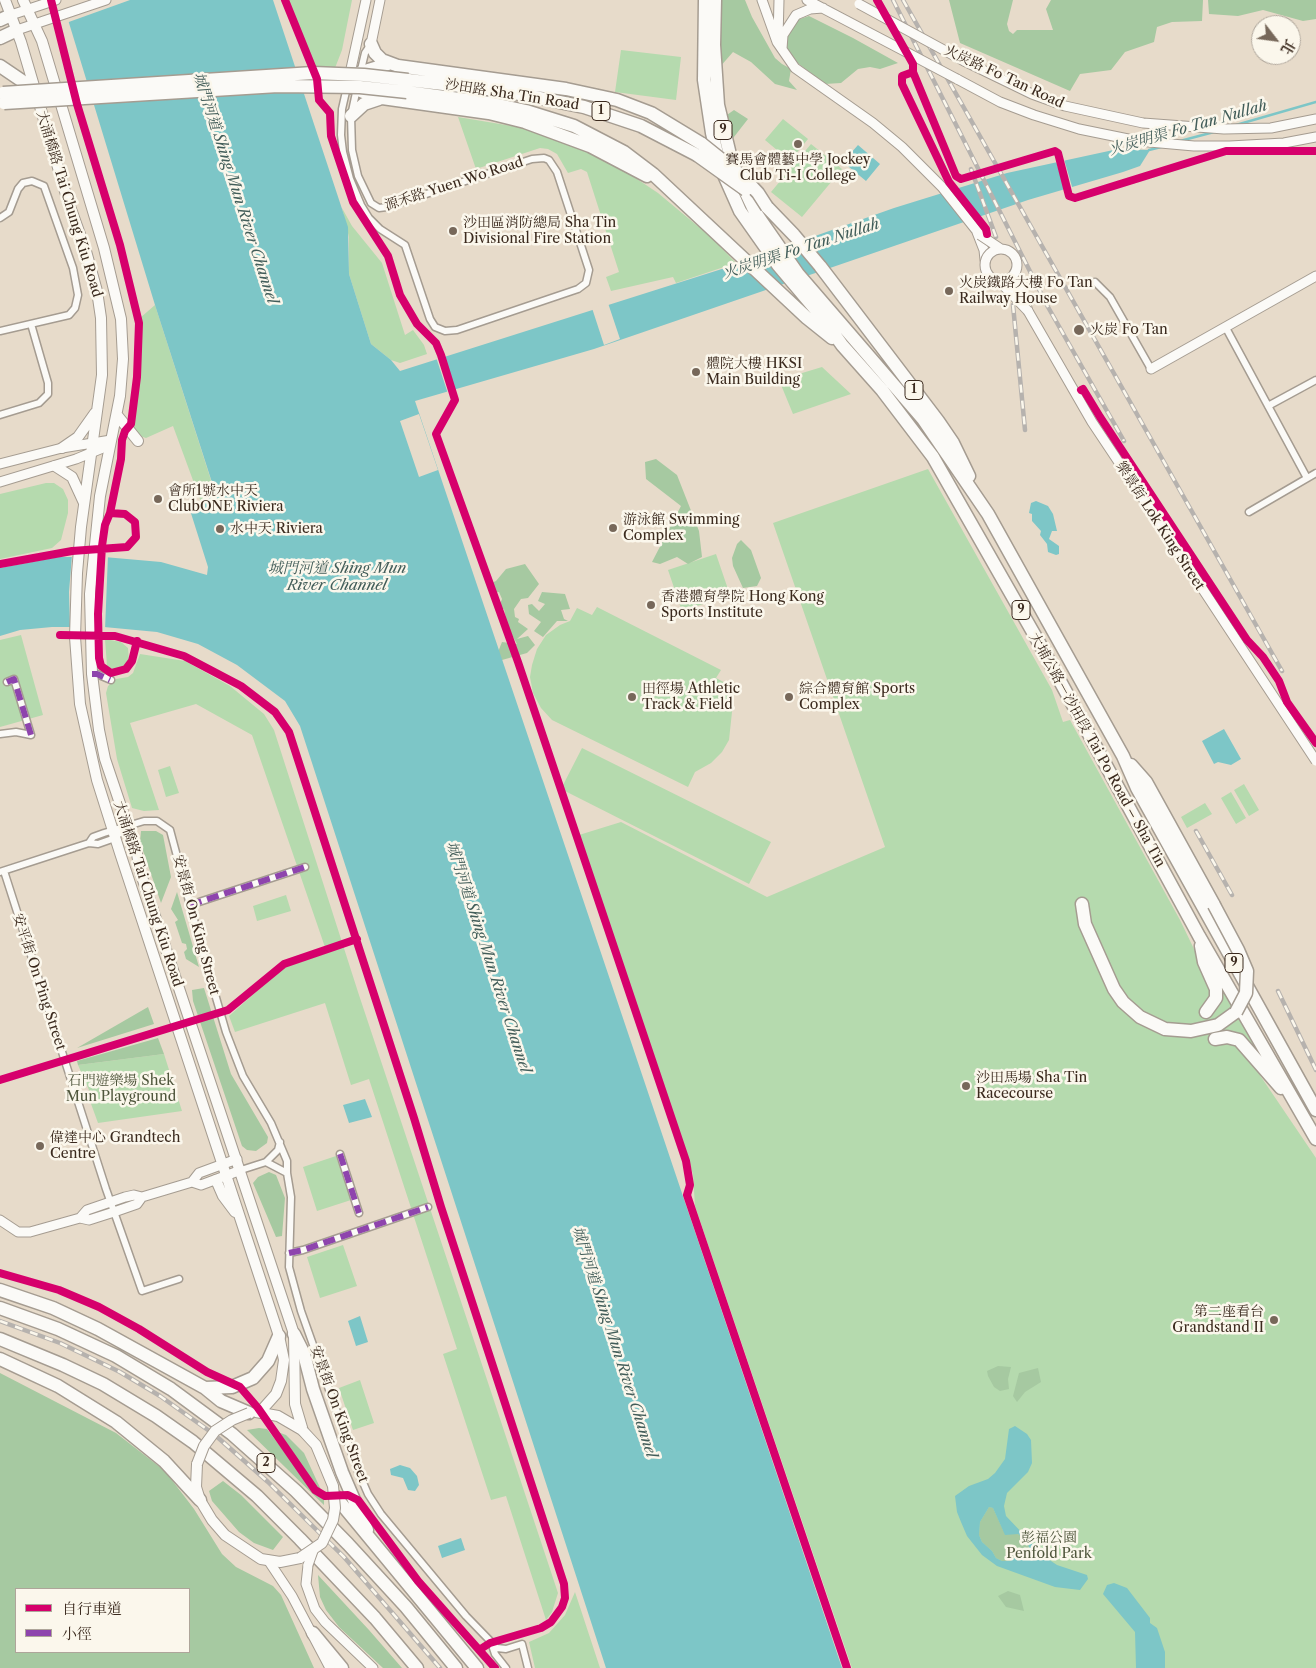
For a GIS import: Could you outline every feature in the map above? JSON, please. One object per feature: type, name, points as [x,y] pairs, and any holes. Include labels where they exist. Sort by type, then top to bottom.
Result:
[{"type":"highway","name":"大埔公路－沙田段 Tai Po Road – Sha Tin","points":[[704,0],[704,80],[712,133],[720,166],[740,211],[799,283],[842,345],[894,406],[933,457],[950,484],[1199,936],[1316,1139]]},
{"type":"highway","name":"大埔公路－沙田段 Tai Po Road – Sha Tin","points":[[715,0],[715,83],[724,135],[743,188],[773,250]]},
{"type":"highway","points":[[0,38],[17,30]]},
{"type":"highway","points":[[351,116],[364,104],[382,98],[406,85],[388,64],[375,53],[372,44]]},
{"type":"highway","points":[[354,81],[388,64]]},
{"type":"highway","points":[[0,66],[34,89]]},
{"type":"highway","name":"沙田路 Sha Tin Road","points":[[0,93],[297,74],[364,75],[564,122],[624,152],[667,187],[814,324],[842,345]]},
{"type":"highway","points":[[354,81],[382,98]]},
{"type":"highway","name":"沙田路 Sha Tin Road","points":[[0,104],[278,86],[360,87],[406,85],[505,91],[574,104],[641,126],[700,149],[766,207],[794,235],[824,272],[949,437],[988,514]]},
{"type":"highway","name":"大埔公路－沙田段 Tai Po Road – Sha Tin","points":[[799,283],[923,420],[988,514],[1123,756],[1137,788],[1316,1110]]},
{"type":"highway","points":[[1082,904],[1086,924],[1111,983],[1131,1011],[1146,1022],[1174,1031],[1196,1031],[1214,1027],[1227,1020],[1239,1008],[1244,999],[1248,975],[1241,955],[1146,782],[1123,756]]},
{"type":"highway","points":[[1199,936],[1204,962],[1216,989],[1216,998],[1206,1012]]},
{"type":"highway","points":[[1215,1039],[1227,1037],[1238,1040],[1294,1102]]},
{"type":"highway","points":[[0,1290],[53,1308],[98,1329],[205,1388],[225,1403],[254,1412]]},
{"type":"highway","name":"2","points":[[0,1308],[58,1329],[116,1356],[171,1389],[232,1434],[296,1491],[348,1544],[406,1607],[456,1668]]},
{"type":"highway","points":[[294,1334],[304,1354],[302,1367],[342,1472],[356,1515],[370,1537],[477,1668]]},
{"type":"highway","points":[[205,1388],[237,1386],[253,1378],[268,1361],[279,1336]]},
{"type":"highway","name":"2","points":[[0,1339],[50,1359],[96,1381],[140,1406],[193,1442],[251,1491],[307,1545],[375,1618],[417,1668]]},
{"type":"highway","points":[[0,1359],[58,1386],[116,1422],[160,1457],[200,1500]]},
{"type":"highway","points":[[335,1496],[356,1515]]},
{"type":"highway","points":[[313,1633],[342,1668]]},
{"type":"main road","name":"大涌橋路 Tai Chung Kiu Road","points":[[6,0],[5,18],[17,30],[97,291],[101,318],[102,356],[98,410],[79,546],[76,637],[80,704],[97,780],[114,834],[279,1336],[284,1366],[279,1388],[254,1412]]},
{"type":"main road","points":[[17,30],[106,0]]},
{"type":"main road","name":"源禾路 Yuen Wo Road","points":[[354,81],[366,0]]},
{"type":"main road","name":"源禾路 Yuen Wo Road","points":[[372,44],[380,0]]},
{"type":"main road","points":[[762,0],[780,46],[802,74],[866,117],[902,147],[942,187],[977,232],[984,250],[987,274],[1000,282],[1009,280],[1017,267],[1015,256],[1001,249],[977,232]]},
{"type":"main road","points":[[779,0],[780,46]]},
{"type":"main road","name":"火炭路 Fo Tan Road","points":[[808,0],[1014,108],[1079,129],[1131,140],[1180,146],[1284,143],[1316,137]]},
{"type":"main road","points":[[5,18],[25,5],[54,1]]},
{"type":"main road","name":"火炭路 Fo Tan Road","points":[[855,2],[964,61],[1032,94],[1083,111],[1143,123],[1224,129],[1277,127],[1316,119]]},
{"type":"main road","name":"大涌橋路 Tai Chung Kiu Road","points":[[25,5],[35,24],[115,287],[121,319],[123,359],[117,415],[100,496],[94,546],[90,637],[92,674],[99,730],[105,759],[176,980],[241,1170],[294,1334]]},
{"type":"main road","points":[[780,46],[783,35],[791,21],[803,11],[824,8]]},
{"type":"main road","points":[[985,260],[991,252],[1001,249]]},
{"type":"main road","name":"樂景街 Lok King Street","points":[[1015,272],[1028,311],[1096,429],[1316,761]]},
{"type":"main road","points":[[1151,369],[1316,276]]},
{"type":"main road","name":"樂景街 Lok King Street","points":[[1000,282],[1028,311]]},
{"type":"main road","points":[[62,448],[78,437],[98,410]]},
{"type":"main road","points":[[117,415],[138,441]]},
{"type":"main road","points":[[0,464],[62,448],[94,442],[111,442]]},
{"type":"main road","points":[[0,482],[92,454],[111,442]]},
{"type":"main road","points":[[55,466],[72,477],[85,503]]},
{"type":"main road","points":[[192,1182],[199,1173],[237,1159]]},
{"type":"main road","points":[[80,1218],[87,1210],[110,1202],[134,1195],[142,1197],[192,1182],[201,1185],[241,1170]]},
{"type":"main road","points":[[216,1180],[223,1196],[238,1215]]},
{"type":"main road","points":[[0,1220],[12,1229],[25,1233],[80,1218],[89,1220],[137,1204],[142,1197]]},
{"type":"main road","points":[[302,1367],[295,1404],[303,1431]]},
{"type":"main road","points":[[304,1561],[268,1560],[254,1556],[225,1535],[209,1517],[200,1500],[196,1487],[197,1464],[204,1446],[216,1431],[232,1420],[254,1412],[289,1420],[303,1431],[316,1446],[335,1496],[333,1520],[322,1543],[304,1561],[306,1584],[315,1609],[329,1626],[373,1668]]},
{"type":"main road","points":[[268,1560],[292,1596],[330,1668]]},
{"type":"street","name":"源禾路 Yuen Wo Road","points":[[354,81],[350,134],[358,176],[368,200],[379,208],[404,202],[532,159],[549,160],[557,172],[589,270],[586,282],[578,289],[456,330],[445,331],[435,328],[430,319],[405,245],[374,224],[361,205],[342,144],[342,109],[365,53],[372,44]]},
{"type":"street","points":[[0,218],[9,212],[18,189],[23,183],[32,181],[42,184],[48,195],[73,268],[78,295],[73,311],[65,316],[0,331]]},
{"type":"street","points":[[1095,282],[1110,297],[1151,369]]},
{"type":"street","points":[[0,415],[39,403],[48,394],[48,383],[31,324]]},
{"type":"street","points":[[1226,328],[1307,478]]},
{"type":"street","points":[[1268,406],[1316,380]]},
{"type":"street","points":[[1249,512],[1316,473]]},
{"type":"street","points":[[92,674],[97,674],[110,680]]},
{"type":"street","points":[[0,734],[16,732],[31,735],[14,680],[7,682]]},
{"type":"street","name":"安景街 On King Street","points":[[2,872],[89,842],[93,837],[114,834],[127,826],[144,821],[158,821],[170,830],[223,1024],[243,1076],[280,1142],[287,1162],[286,1173],[291,1186],[289,1267],[301,1311],[368,1494],[426,1570],[492,1645],[495,1654],[506,1668]]},
{"type":"street","points":[[190,905],[305,868]]},
{"type":"street","name":"安平街 On Ping Street","points":[[2,872],[110,1202],[142,1291],[179,1279]]},
{"type":"street","points":[[241,1170],[266,1162],[278,1150],[280,1142]]},
{"type":"street","points":[[340,1154],[359,1213]]},
{"type":"street","points":[[266,1162],[286,1173]]},
{"type":"street","points":[[289,1253],[303,1250],[428,1207]]},
{"type":"street","points":[[492,1645],[500,1650],[522,1644],[528,1668]]},
{"type":"green space","points":[[287,0],[352,0],[342,50],[335,68],[314,69]]},
{"type":"green space","points":[[719,0],[745,0],[752,17],[775,58],[791,69],[789,81],[797,90],[775,84],[751,62],[733,52],[719,68]]},
{"type":"green space","points":[[949,0],[1013,0],[1007,24],[1009,31],[1013,34],[1017,30],[1053,30],[1046,9],[1051,0],[1203,0],[1202,21],[1172,22],[1157,27],[1154,42],[1125,52],[1111,70],[1080,74],[1070,91],[960,43]]},
{"type":"green space","points":[[1208,0],[1316,0],[1316,19],[1303,21],[1301,20],[1301,15],[1281,15],[1263,10],[1238,16],[1209,14]]},
{"type":"green space","points":[[809,16],[898,63],[880,69],[870,67],[858,69],[841,83],[825,84],[795,61],[786,50],[788,33],[797,20]]},
{"type":"green space","points":[[621,50],[681,57],[676,100],[615,92]]},
{"type":"green space","points":[[734,110],[748,119],[730,142],[724,117]]},
{"type":"green space","points":[[458,117],[530,129],[562,140],[593,154],[631,175],[658,193],[712,238],[736,263],[676,283],[673,277],[611,291],[606,277],[619,272],[587,172],[581,169],[568,173],[557,154],[548,149],[540,148],[476,169]]},
{"type":"green space","points":[[783,119],[808,139],[790,161],[765,140]]},
{"type":"green space","points":[[811,144],[842,169],[802,217],[771,192]]},
{"type":"green space","points":[[342,208],[352,226],[382,263],[405,335],[413,330],[424,345],[427,354],[400,363],[391,360],[371,344],[349,274],[349,237]]},
{"type":"green space","points":[[155,305],[216,496],[201,502],[173,426],[146,438],[133,431],[141,352],[140,318]]},
{"type":"green space","points":[[822,367],[851,394],[793,414],[779,380]]},
{"type":"green space","points":[[656,459],[677,475],[699,531],[702,557],[688,564],[677,557],[660,564],[652,562],[681,506],[646,479],[645,462]]},
{"type":"green space","name":"沙田馬場 Sha Tin Racecourse","points":[[928,469],[1052,690],[1063,722],[1070,720],[1180,920],[1208,978],[1215,976],[1260,1056],[1251,1062],[1316,1158],[1316,1668],[852,1668],[695,1206],[693,1174],[579,835],[621,822],[767,897],[885,847],[773,523]]},
{"type":"green space","points":[[46,483],[54,483],[63,489],[68,500],[68,513],[61,540],[52,548],[0,559],[0,494]]},
{"type":"green space","points":[[741,540],[751,550],[761,578],[757,586],[743,588],[733,566],[732,558],[737,544]]},
{"type":"green space","name":"游泳館 Swimming Complex","points":[[716,554],[730,595],[682,611],[668,570]]},
{"type":"green space","points":[[525,564],[539,584],[528,598],[521,599],[514,609],[515,617],[519,619],[518,622],[528,629],[517,639],[528,636],[535,645],[527,653],[502,660],[498,652],[502,642],[517,644],[508,628],[504,609],[498,610],[502,599],[499,592],[492,593],[489,584],[496,581],[506,569]]},
{"type":"green space","points":[[542,592],[565,594],[570,609],[561,610],[564,619],[568,621],[557,621],[543,637],[534,631],[541,622],[529,614],[528,605],[532,604],[539,611],[545,604],[538,601]]},
{"type":"green space","name":"田徑場 Athletic Track & Field","points":[[597,607],[721,670],[716,678],[733,687],[727,700],[732,712],[729,740],[722,752],[711,763],[695,772],[688,787],[552,720],[541,708],[533,693],[530,677],[532,665],[537,649],[546,635],[560,625],[570,621],[577,608],[592,615]]},
{"type":"green space","points":[[21,635],[43,715],[0,727],[0,640]]},
{"type":"green space","points":[[105,639],[121,642],[128,648],[129,661],[121,670],[112,671],[107,666]]},
{"type":"green space","points":[[140,654],[185,661],[230,686],[264,714],[274,730],[358,992],[558,1593],[552,1612],[546,1620],[506,1496],[491,1500],[443,1354],[457,1349],[369,1079],[351,1085],[325,1003],[235,1032],[229,1016],[283,968],[327,953],[252,735],[196,704],[130,723],[159,810],[144,811],[132,808],[117,759],[106,693],[108,686],[116,679],[128,677],[133,673]]},
{"type":"green space","points":[[582,748],[771,842],[749,884],[561,789]]},
{"type":"green space","points":[[170,766],[179,793],[166,797],[158,770]]},
{"type":"green space","points":[[1244,784],[1259,810],[1249,816],[1234,790]]},
{"type":"green space","points":[[1231,792],[1246,818],[1236,824],[1221,798]]},
{"type":"green space","points":[[1205,803],[1212,814],[1187,828],[1181,817]]},
{"type":"green space","points":[[141,831],[156,831],[163,835],[171,877],[161,903],[140,842]]},
{"type":"green space","points":[[177,892],[199,967],[186,959],[184,952],[187,949],[186,944],[182,943],[175,922],[178,920],[171,909]]},
{"type":"green space","points":[[286,895],[291,911],[257,921],[253,906]]},
{"type":"green space","points":[[204,988],[231,1074],[268,1137],[267,1143],[256,1151],[247,1150],[242,1146],[193,1001],[192,990]]},
{"type":"green space","points":[[148,1007],[154,1024],[77,1048]]},
{"type":"green space","points":[[158,1038],[164,1054],[78,1065],[77,1061]]},
{"type":"green space","name":"石門遊樂場 Shek Mun Playground","points":[[164,1054],[182,1111],[98,1123],[90,1101],[93,1099],[78,1065]]},
{"type":"green space","points":[[336,1156],[351,1200],[317,1211],[303,1167]]},
{"type":"green space","points":[[269,1172],[276,1175],[285,1198],[282,1236],[276,1237],[253,1183],[258,1177]]},
{"type":"green space","points":[[343,1245],[357,1286],[320,1298],[307,1257]]},
{"type":"green space","points":[[998,1366],[1011,1367],[1008,1379],[1009,1389],[1000,1391],[994,1387],[988,1376],[987,1371]]},
{"type":"green space","points":[[1038,1368],[1041,1382],[1025,1392],[1017,1402],[1013,1396],[1019,1373]]},
{"type":"green space","points":[[0,1373],[116,1433],[165,1471],[194,1509],[222,1554],[236,1567],[273,1586],[281,1595],[314,1668],[0,1668]]},
{"type":"green space","points":[[360,1380],[374,1423],[353,1430],[339,1388]]},
{"type":"green space","points":[[267,1429],[305,1479],[324,1498],[324,1505],[247,1430]]},
{"type":"green space","points":[[275,1431],[286,1435],[304,1453],[322,1492],[315,1486]]},
{"type":"green space","points":[[223,1481],[241,1495],[283,1537],[273,1550],[254,1543],[239,1532],[212,1501],[209,1491]]},
{"type":"green space","points":[[989,1507],[993,1508],[1003,1530],[1024,1536],[1028,1542],[1029,1548],[1010,1561],[1002,1561],[996,1558],[992,1551],[982,1542],[979,1535],[980,1522]]},
{"type":"green space","points":[[318,1575],[402,1668],[383,1668],[339,1627],[326,1610],[320,1597]]},
{"type":"green space","points":[[1008,1591],[1020,1595],[1024,1611],[1006,1607],[998,1596]]},
{"type":"green space","points":[[575,1592],[600,1668],[535,1668],[529,1642],[549,1633],[565,1615]]},
{"type":"water","name":"城門河道 Shing Mun River Channel","points":[[62,0],[273,0],[348,227],[349,274],[371,344],[391,360],[400,371],[725,268],[894,208],[1007,173],[1118,149],[1150,150],[1140,166],[1123,172],[1028,200],[594,349],[415,401],[842,1668],[606,1668],[300,726],[285,701],[237,665],[198,644],[157,632],[104,627],[52,627],[20,630],[0,636],[0,568],[59,557],[104,557],[161,562],[207,575],[208,567],[189,507],[216,495],[155,305]]},
{"type":"water","points":[[858,145],[880,164],[866,181],[843,162]]},
{"type":"water","points":[[1036,501],[1048,506],[1053,514],[1057,531],[1052,531],[1049,539],[1059,546],[1059,554],[1056,555],[1048,552],[1047,544],[1040,535],[1041,531],[1032,521],[1032,514],[1029,513],[1031,503]]},
{"type":"water","points":[[1224,729],[1241,759],[1231,765],[1218,762],[1214,764],[1202,741]]},
{"type":"water","points":[[365,1099],[372,1117],[349,1123],[343,1105]]},
{"type":"water","points":[[360,1316],[368,1342],[356,1346],[348,1321]]},
{"type":"water","points":[[1015,1426],[1027,1434],[1031,1440],[1032,1463],[1028,1472],[1007,1493],[1004,1506],[1006,1516],[1045,1557],[1057,1565],[1087,1575],[1088,1579],[1080,1590],[1055,1587],[997,1566],[982,1555],[967,1536],[957,1512],[955,1496],[969,1486],[988,1479],[995,1473],[1005,1459],[1009,1429]],"holes":[[[989,1507],[993,1508],[1005,1535],[1018,1534],[1028,1542],[1029,1548],[1010,1561],[1002,1561],[996,1558],[992,1551],[982,1542],[979,1535],[980,1522]]]},
{"type":"water","points":[[400,1465],[410,1468],[417,1476],[419,1485],[415,1491],[408,1490],[403,1478],[391,1475],[390,1469]]},
{"type":"water","points":[[461,1538],[465,1550],[442,1558],[438,1546]]},
{"type":"water","points":[[1114,1583],[1127,1588],[1150,1618],[1150,1623],[1157,1628],[1165,1652],[1165,1668],[1136,1668],[1135,1632],[1103,1594],[1107,1585]]},
{"type":"pier","points":[[59,0],[130,0],[66,23]]},
{"type":"pier","points":[[1064,159],[1073,190],[1065,192],[1056,161]]},
{"type":"pier","points":[[608,303],[620,339],[604,345],[592,308]]},
{"type":"pier","points":[[442,355],[455,392],[448,394],[436,357]]},
{"type":"pier","points":[[419,414],[438,470],[419,477],[400,421]]},
{"type":"pier","points":[[72,555],[108,555],[105,630],[70,629],[69,592]]},
{"type":"waterway","name":"火炭明渠 Fo Tan Nullah","points":[[1236,125],[1316,102]]},
{"type":"waterway","name":"火炭明渠 Fo Tan Nullah","points":[[1180,141],[1214,132]]},
{"type":"waterway","name":"火炭明渠 Fo Tan Nullah","points":[[1149,150],[1161,147]]},
{"type":"railway","points":[[893,0],[1048,307],[1124,441]]},
{"type":"railway","points":[[903,0],[1282,671]]},
{"type":"railway","points":[[971,169],[996,237]]},
{"type":"railway","points":[[1013,305],[1025,430]]},
{"type":"railway","points":[[1196,831],[1232,895]]},
{"type":"railway","points":[[1278,991],[1316,1070]]},
{"type":"railway","points":[[0,1321],[60,1343],[120,1372],[160,1396],[215,1435],[268,1482],[344,1557],[440,1668]]},
{"type":"marked path","points":[[92,674],[97,674],[110,680]]},
{"type":"marked path","points":[[7,682],[14,679],[31,735]]},
{"type":"marked path","points":[[190,905],[305,867]]},
{"type":"marked path","points":[[340,1154],[359,1213]]},
{"type":"marked path","points":[[289,1253],[303,1250],[428,1207]]},
{"type":"cycle path","points":[[51,0],[77,104],[120,245],[139,323],[137,377],[131,424],[125,431],[122,440],[121,459],[110,513],[105,525],[102,546],[98,614],[99,658],[101,666],[111,673],[126,669],[132,661],[137,641]]},
{"type":"cycle path","points":[[285,0],[317,79],[319,100],[330,113],[331,136],[353,202],[388,256],[400,295],[417,324],[436,343],[441,355],[455,400],[436,434],[518,662],[686,1161],[690,1185],[687,1195],[847,1668]]},
{"type":"cycle path","points":[[877,0],[913,64],[913,72],[956,176],[961,179],[1055,151],[1058,153],[1069,196],[1075,198],[1226,151],[1316,151]]},
{"type":"cycle path","points":[[913,72],[902,76],[902,84],[949,182],[986,229],[987,234]]},
{"type":"cycle path","points":[[1081,390],[1083,389],[1247,640],[1263,657],[1279,681],[1287,702],[1316,743]]},
{"type":"cycle path","points":[[0,564],[72,551],[127,547],[136,537],[135,522],[125,514],[110,513]]},
{"type":"cycle path","points":[[60,635],[115,636],[184,656],[241,686],[275,712],[289,732],[564,1584],[565,1598],[562,1607],[551,1622],[541,1628],[490,1643],[479,1650]]},
{"type":"cycle path","points":[[0,1080],[228,1010],[284,964],[357,939]]},
{"type":"cycle path","points":[[0,1273],[59,1290],[99,1307],[139,1329],[207,1372],[240,1387],[258,1408],[315,1490],[325,1496],[348,1495],[358,1500],[418,1581],[495,1668]]},
{"type":"place","name":"賽馬會體藝中學 Jockey Club Ti-I College","points":[[798,144]]},
{"type":"place","name":"沙田區消防總局 Sha Tin Divisional Fire Station","points":[[453,231]]},
{"type":"place","name":"火炭鐵路大樓 Fo Tan Railway House","points":[[949,291]]},
{"type":"place","name":"火炭 Fo Tan","points":[[1079,330]]},
{"type":"place","name":"體院大樓 HKSI Main Building","points":[[696,372]]},
{"type":"place","name":"會所1號水中天 ClubONE Riviera","points":[[158,499]]},
{"type":"place","name":"游泳館 Swimming Complex","points":[[613,528]]},
{"type":"place","name":"水中天 Riviera","points":[[220,529]]},
{"type":"place","name":"香港體育學院 Hong Kong Sports Institute","points":[[651,605]]},
{"type":"place","name":"田徑場 Athletic Track & Field","points":[[632,697]]},
{"type":"place","name":"綜合體育館 Sports Complex","points":[[789,697]]},
{"type":"place","name":"沙田馬場 Sha Tin Racecourse","points":[[966,1086]]},
{"type":"place","name":"偉達中心 Grandtech Centre","points":[[40,1146]]},
{"type":"place","name":"第二座看台 Grandstand II","points":[[1274,1320]]},
{"type":"park label","name":"彭福公園 Penfold Park","points":[[1049,1546]]}]
